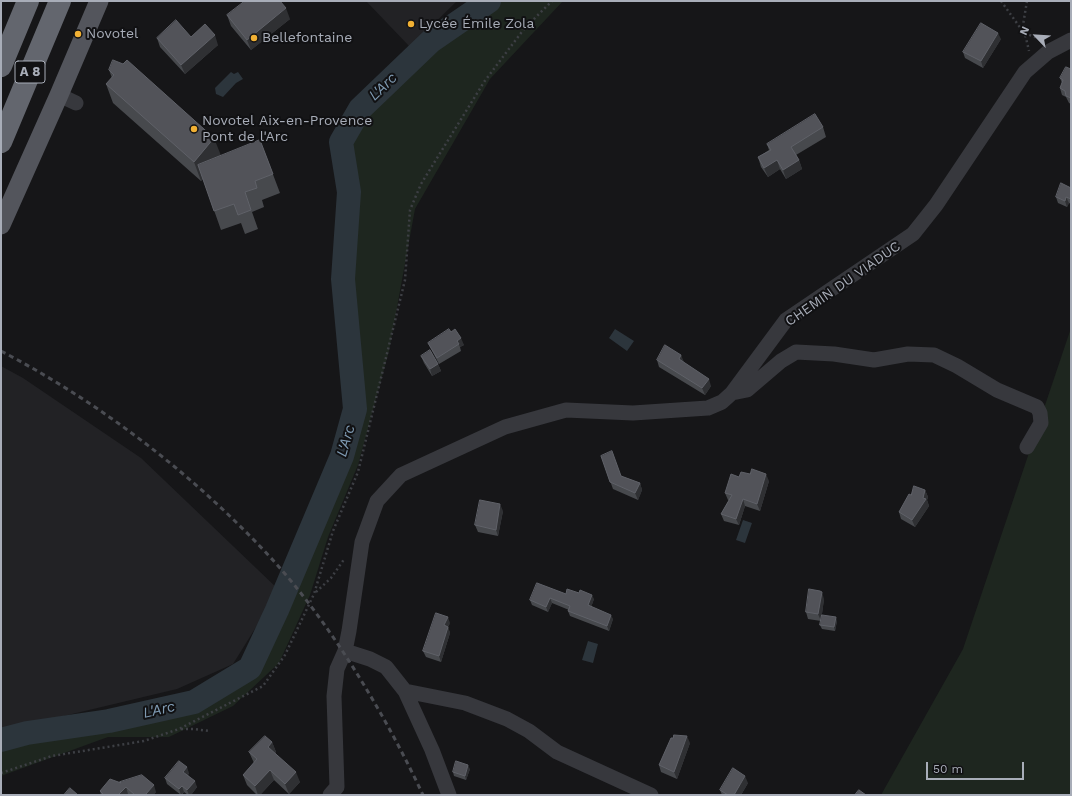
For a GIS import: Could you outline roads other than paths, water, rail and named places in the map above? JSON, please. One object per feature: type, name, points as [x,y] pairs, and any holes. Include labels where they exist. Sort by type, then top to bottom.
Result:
[{"type":"highway","name":"A 8","points":[[1,66],[28,1]]},
{"type":"highway","name":"A 8","points":[[1,142],[60,1]]},
{"type":"main road","points":[[1,225],[68,99],[98,1]]},
{"type":"street","name":"CHEMIN DU VIADUC","points":[[330,795],[337,788],[334,696],[337,668],[345,651],[350,631],[362,542],[377,501],[401,475],[505,427],[566,410],[633,414],[708,408],[722,402],[732,393],[786,320],[913,234],[936,205],[1025,72],[1048,52],[1066,43]]},
{"type":"street","points":[[732,393],[747,390],[781,362],[796,352],[828,353],[874,360],[908,354],[934,355],[957,366],[997,390],[1037,407],[1040,413],[1041,423],[1027,447]]},
{"type":"street","points":[[345,651],[370,659],[386,667],[405,691],[432,750],[450,795]]},
{"type":"street","points":[[405,691],[465,703],[507,719],[529,731],[557,752],[651,795]]},
{"type":"waterway","name":"L'Arc","points":[[1,740],[27,733],[109,721],[194,702],[250,668],[277,610],[342,456],[355,409],[343,279],[349,192],[341,142],[360,109],[431,41],[489,1]]},
{"type":"railway","points":[[1,351],[75,394],[145,443],[210,498],[271,558],[293,583],[314,611],[355,671],[392,734],[423,795]]},
{"type":"place","name":"Lycée Émile Zola","points":[[411,24]]},
{"type":"place","name":"Novotel","points":[[78,34]]},
{"type":"place","name":"Bellefontaine","points":[[254,38]]},
{"type":"place","name":"Novotel Aix-en-Provence Pont de l'Arc","points":[[194,129]]}]
